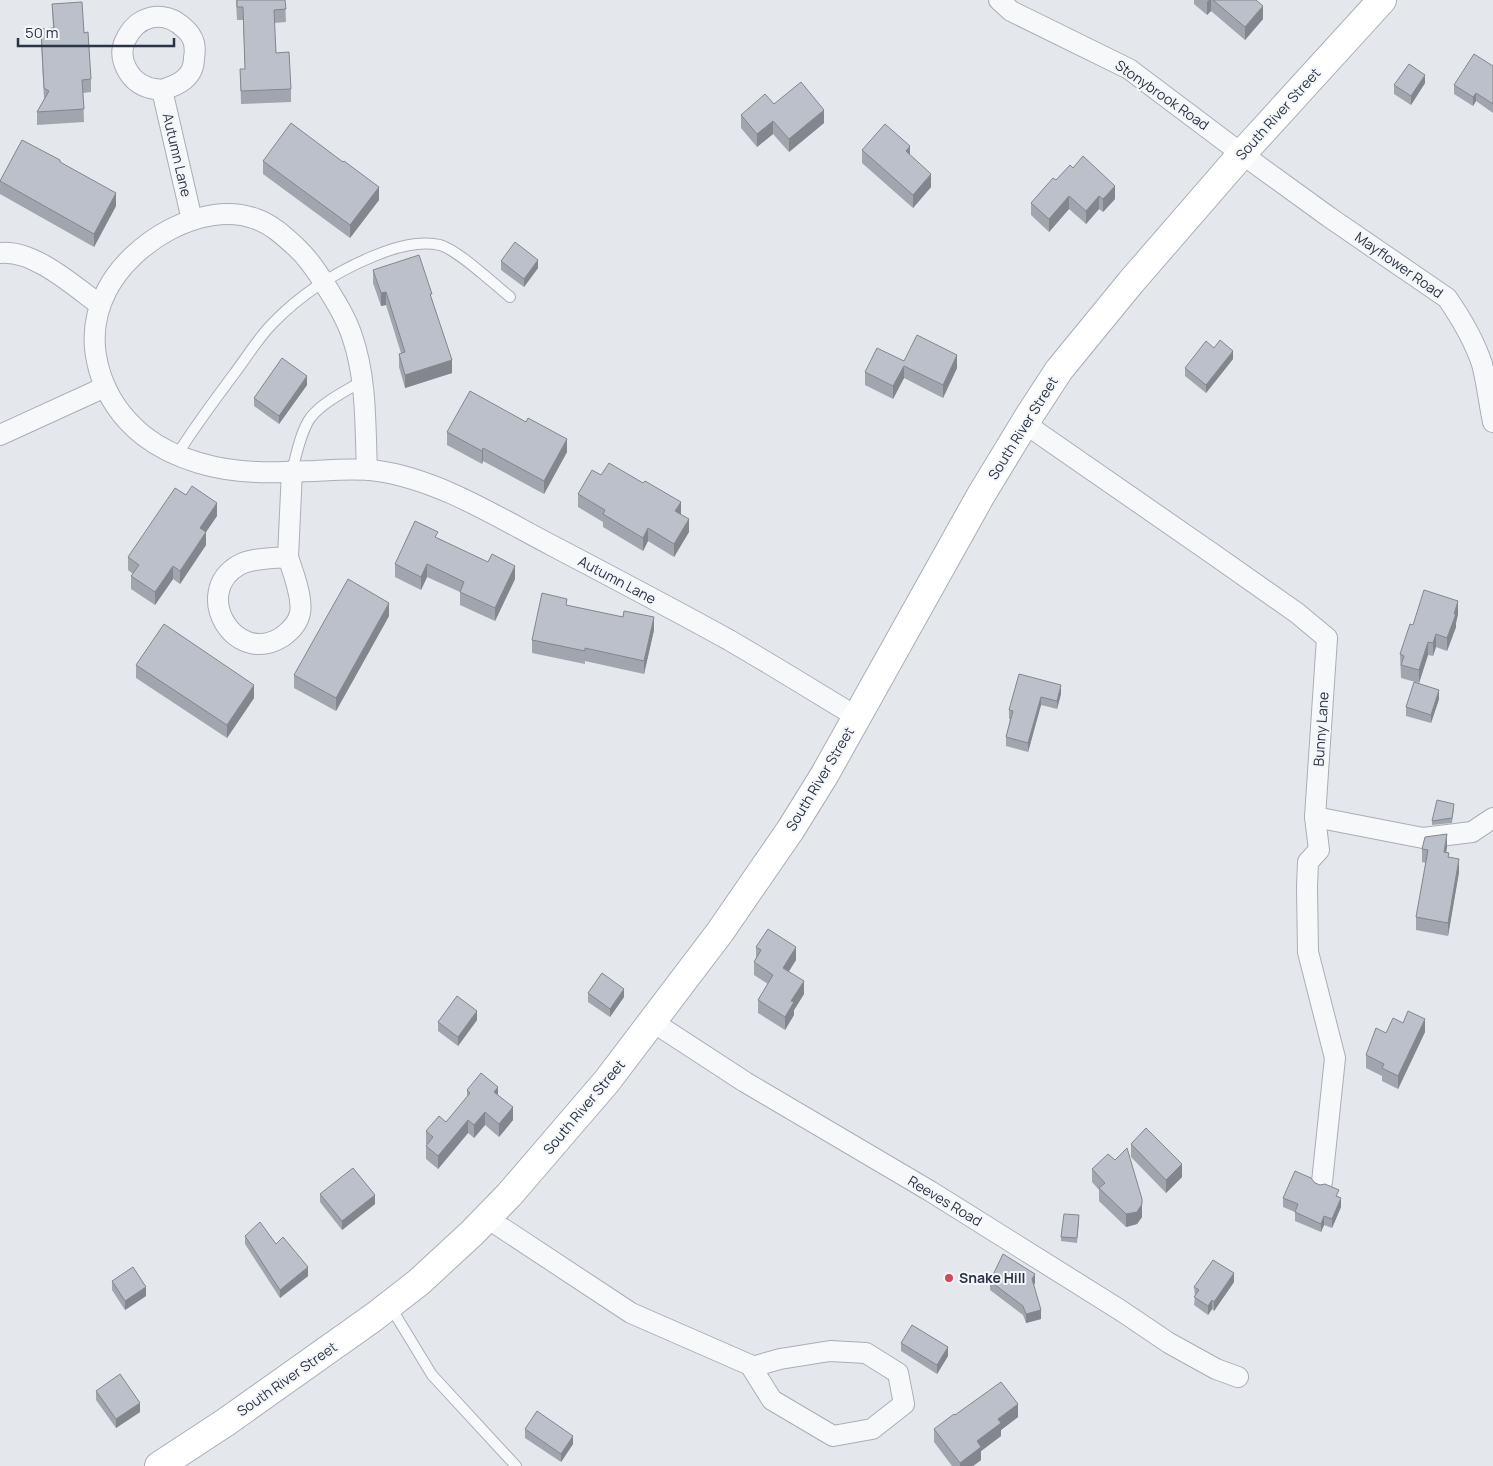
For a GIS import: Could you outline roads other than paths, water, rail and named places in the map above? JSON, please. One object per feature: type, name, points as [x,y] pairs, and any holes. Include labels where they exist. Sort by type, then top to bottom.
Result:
[{"type":"street","name":"Stonybrook Road","points":[[999,0],[1011,11],[1129,69],[1242,154]]},
{"type":"street","name":"South River Street","points":[[159,1466],[226,1422],[390,1305],[419,1282],[509,1195],[607,1081],[720,932],[791,829],[825,774],[981,495],[1024,423],[1059,370],[1092,328],[1242,154],[1339,45],[1382,0]]},
{"type":"street","name":"Autumn Lane","points":[[162,90],[192,220]]},
{"type":"street","name":"Mayflower Road","points":[[1242,154],[1329,217],[1447,298],[1458,314],[1476,349],[1482,366],[1493,422]]},
{"type":"street","name":"Autumn Lane","points":[[367,470],[362,381],[360,364],[352,335],[339,306],[323,281],[300,250],[280,233],[258,219],[238,214],[216,214],[192,220],[169,230],[136,253],[121,268],[109,285],[95,321],[94,341],[97,365],[106,387],[128,421],[146,437],[166,450],[219,468],[256,472],[376,470],[432,485],[478,507],[729,640],[857,717]]},
{"type":"street","points":[[0,253],[20,254],[37,260],[100,305]]},
{"type":"street","points":[[0,435],[106,387]]},
{"type":"street","name":"Bunny Lane","points":[[1024,423],[1221,559],[1297,613],[1327,638],[1315,817],[1319,850],[1308,862],[1307,887],[1308,952],[1335,1058],[1322,1182]]},
{"type":"street","points":[[288,557],[240,564],[227,576],[219,590],[219,612],[228,630],[242,640],[259,644],[273,642],[290,631],[300,614],[299,593],[288,557],[292,471]]},
{"type":"street","points":[[1315,817],[1423,838],[1472,832],[1493,818]]},
{"type":"street","name":"Reeves Road","points":[[653,1022],[745,1082],[930,1191],[1120,1310],[1169,1343],[1216,1369],[1238,1376]]},
{"type":"street","points":[[487,1218],[631,1313],[752,1367],[772,1400],[833,1436],[872,1429],[904,1404],[898,1373],[866,1353],[830,1350],[780,1359],[752,1367]]},
{"type":"lane","points":[[177,455],[197,422],[272,324],[308,292],[348,267],[382,253],[428,243],[442,246],[455,252],[510,297]]},
{"type":"lane","points":[[292,471],[300,442],[310,418],[323,406],[362,381]]},
{"type":"lane","points":[[390,1305],[432,1375],[516,1466]]},
{"type":"place","name":"Snake Hill","points":[[949,1278]]}]
